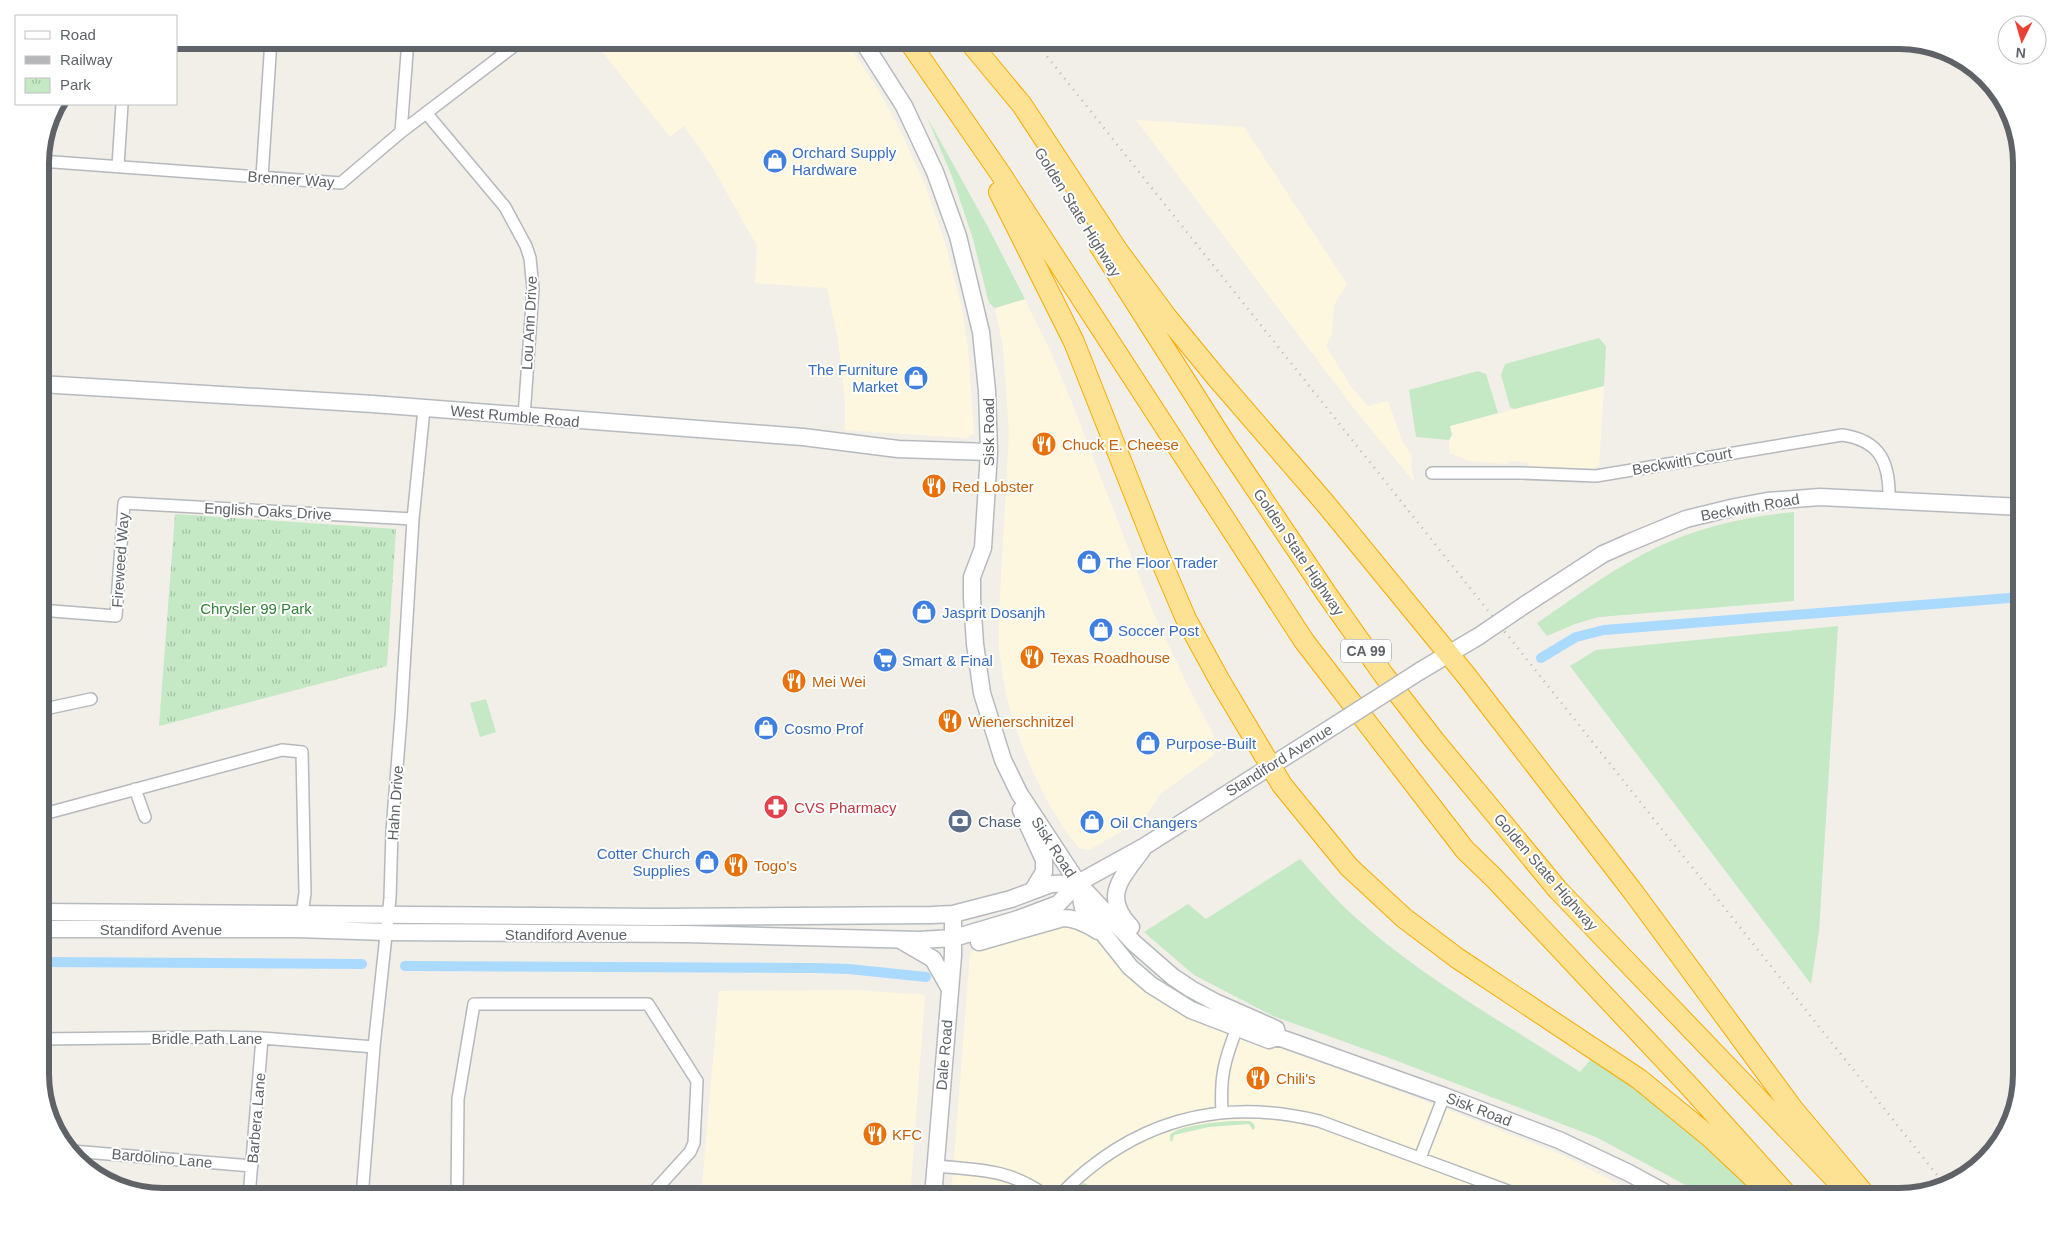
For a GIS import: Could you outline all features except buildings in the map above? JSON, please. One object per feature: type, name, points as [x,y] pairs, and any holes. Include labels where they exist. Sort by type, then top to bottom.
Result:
[{"type":"highway","name":"CA 99","points":[[915,49],[1000,173],[1304,641],[1465,850],[1494,878],[1691,1088],[1782,1188]]},
{"type":"highway","name":"Golden State Highway","points":[[972,49],[1014,110],[1225,443],[1383,674],[1434,740],[1558,890],[1843,1188]]},
{"type":"highway","points":[[974,49],[1022,105],[1118,251],[1166,316],[1216,378],[1325,503],[1448,654],[1634,893],[1793,1109],[1859,1188]]},
{"type":"highway","points":[[934,75],[996,186],[1060,310],[1092,384],[1156,549],[1186,619],[1221,683],[1282,785],[1349,867],[1397,912],[1458,958],[1640,1079],[1710,1137],[1764,1188]]},
{"type":"main road","name":"Sisk Road","points":[[868,49],[890,82],[914,125],[935,172],[958,236],[981,332],[988,392],[989,452],[984,548],[972,577],[975,644],[982,692],[990,723],[1003,760],[1020,792],[1078,883],[1134,943],[1172,977],[1215,1002],[1276,1029],[1278,1037]]},
{"type":"main road","name":"West Rumble Road","points":[[49,385],[424,409],[803,437],[898,449],[989,452]]},
{"type":"main road","name":"Beckwith Road","points":[[1479,636],[1604,554],[1686,519],[1735,506],[1795,498],[1840,497],[2013,506]]},
{"type":"main road","name":"Standiford Avenue","points":[[49,912],[302,914],[387,924],[686,934],[898,939],[954,938],[1018,920],[1058,904],[1078,883],[1145,846],[1271,765],[1479,636]]},
{"type":"main road","points":[[1020,792],[1021,813],[1044,860],[1044,872],[1033,890]]},
{"type":"main road","points":[[1145,846],[1118,884],[1115,896],[1117,907],[1128,925],[1154,952],[1215,1002]]},
{"type":"main road","name":"Sisk Road","points":[[1078,883],[1082,908],[1130,967],[1151,985],[1191,1010],[1268,1040],[1278,1037],[1444,1096],[1567,1144],[1656,1188]]},
{"type":"main road","name":"Standiford Avenue","points":[[49,928],[298,928],[387,924],[953,914],[1011,899],[1052,884],[1078,883]]},
{"type":"main road","name":"Dale Road","points":[[934,1188],[954,938],[953,914]]},
{"type":"main road","points":[[954,938],[975,943],[1058,918],[1085,923],[1104,935]]},
{"type":"main road","points":[[898,939],[933,959],[950,989]]},
{"type":"street","points":[[262,177],[270,49]]},
{"type":"street","points":[[401,132],[407,49]]},
{"type":"street","name":"Brenner Way","points":[[49,162],[341,183],[401,132],[510,49]]},
{"type":"street","points":[[118,166],[122,105]]},
{"type":"street","name":"Lou Ann Drive","points":[[427,114],[505,207],[528,252],[533,289],[524,417]]},
{"type":"street","name":"Hahn Drive","points":[[363,1188],[374,1047],[387,924],[413,519],[424,409]]},
{"type":"street","name":"Beckwith Court","points":[[1432,473],[1521,473],[1596,476],[1842,435],[1866,441],[1882,458],[1889,479],[1889,499]]},
{"type":"street","name":"English Oaks Drive","points":[[124,503],[413,519]]},
{"type":"street","name":"Fireweed Way","points":[[49,611],[116,616],[124,503]]},
{"type":"street","points":[[49,708],[91,699]]},
{"type":"street","points":[[49,813],[282,750],[302,752],[305,893],[302,914]]},
{"type":"street","points":[[135,790],[145,817]]},
{"type":"street","points":[[457,1188],[458,1100],[474,1004],[648,1004],[697,1080],[694,1143],[690,1152],[657,1188]]},
{"type":"street","points":[[1222,1112],[1222,1075],[1236,1028]]},
{"type":"street","name":"Bridle Path Lane","points":[[49,1039],[262,1038],[374,1047]]},
{"type":"street","name":"Barbera Lane","points":[[250,1188],[262,1038]]},
{"type":"street","points":[[1420,1158],[1444,1096]]},
{"type":"street","points":[[1068,1188],[1095,1162],[1130,1141],[1178,1121],[1222,1112],[1260,1111],[1296,1116],[1325,1123],[1500,1188]]},
{"type":"street","name":"Bardolino Lane","points":[[79,1152],[252,1166]]},
{"type":"street","points":[[936,1166],[1000,1172],[1019,1179],[1034,1188]]},
{"type":"shaded area","points":[[600,49],[851,49],[876,86],[900,130],[926,187],[946,246],[962,308],[968,348],[974,433],[967,438],[845,430],[845,399],[838,340],[827,288],[755,283],[757,246],[710,163],[684,126],[670,137]]},
{"type":"shaded area","points":[[1136,120],[1244,127],[1347,284],[1334,305],[1332,334],[1326,346],[1352,388],[1368,406],[1388,401],[1402,441],[1412,456],[1411,465],[1414,482],[1356,411]]},
{"type":"shaded area","points":[[1025,299],[1050,350],[1072,403],[1153,612],[1216,740],[1214,755],[1160,794],[1145,818],[1089,850],[1079,848],[1064,829],[1032,770],[1017,732],[1006,694],[999,650],[999,613],[1009,432],[1003,347],[995,308]]},
{"type":"shaded area","points":[[1604,386],[1599,464],[1595,468],[1530,467],[1527,462],[1510,461],[1505,464],[1469,461],[1449,453],[1449,440],[1452,435],[1450,426]]},
{"type":"shaded area","points":[[1058,922],[1091,933],[1122,969],[1212,1023],[1428,1102],[1565,1156],[1625,1188],[952,1188],[970,954],[978,947]]},
{"type":"shaded area","points":[[855,990],[925,995],[911,1188],[702,1188],[719,991]]},
{"type":"green space","points":[[927,117],[1025,299],[995,308],[989,303],[973,239],[953,179]]},
{"type":"green space","points":[[1599,338],[1606,346],[1604,386],[1514,409],[1510,407],[1501,375],[1505,364]]},
{"type":"green space","points":[[1478,371],[1486,374],[1498,413],[1450,426],[1452,435],[1449,440],[1416,437],[1409,390]]},
{"type":"green space","points":[[1794,512],[1794,601],[1599,617],[1575,624],[1547,636],[1537,623],[1614,571],[1676,539],[1734,521]]},
{"type":"green space","name":"Chrysler 99 Park","points":[[175,514],[396,529],[387,666],[159,726]]},
{"type":"green space","points":[[1838,626],[1819,931],[1811,984],[1570,666],[1596,650]]},
{"type":"green space","points":[[486,699],[496,732],[480,737],[470,703]]},
{"type":"green space","points":[[1300,859],[1348,910],[1408,960],[1464,999],[1580,1072],[1592,1058],[1671,1116],[1749,1188],[1691,1188],[1596,1137],[1273,1016],[1194,975],[1144,932],[1188,904],[1206,919]]},
{"type":"green space","points":[[1232,1121],[1250,1121],[1254,1124],[1255,1128],[1253,1130],[1249,1124],[1209,1127],[1174,1135],[1172,1142],[1170,1140],[1170,1135],[1181,1129]]},
{"type":"green space","points":[[1083,1183],[1087,1184],[1087,1188],[1078,1188]]},
{"type":"waterway","points":[[1541,658],[1576,637],[1604,630],[2013,598]]},
{"type":"waterway","points":[[49,962],[362,964]]},
{"type":"waterway","points":[[405,966],[815,968],[849,969],[926,977]]},
{"type":"railway","points":[[1041,49],[1941,1180]]},
{"type":"place","name":"Orchard Supply Hardware","points":[[775,161]]},
{"type":"place","name":"The Furniture Market","points":[[916,378]]},
{"type":"place","name":"Chuck E. Cheese","points":[[1044,444]]},
{"type":"place","name":"Red Lobster","points":[[934,486]]},
{"type":"place","name":"The Floor Trader","points":[[1089,562]]},
{"type":"place","name":"Jasprit Dosanjh","points":[[924,612]]},
{"type":"place","name":"Soccer Post","points":[[1101,630]]},
{"type":"place","name":"Texas Roadhouse","points":[[1032,657]]},
{"type":"place","name":"Smart & Final","points":[[885,660]]},
{"type":"place","name":"Mei Wei","points":[[794,681]]},
{"type":"place","name":"Wienerschnitzel","points":[[950,721]]},
{"type":"place","name":"Cosmo Prof","points":[[766,728]]},
{"type":"place","name":"Purpose-Built","points":[[1148,743]]},
{"type":"place","name":"CVS Pharmacy","points":[[776,807]]},
{"type":"place","name":"Chase","points":[[960,821]]},
{"type":"place","name":"Oil Changers","points":[[1092,822]]},
{"type":"place","name":"Cotter Church Supplies","points":[[707,862]]},
{"type":"place","name":"Togo's","points":[[736,865]]},
{"type":"place","name":"Chili's","points":[[1258,1078]]},
{"type":"place","name":"KFC","points":[[875,1134]]}]
